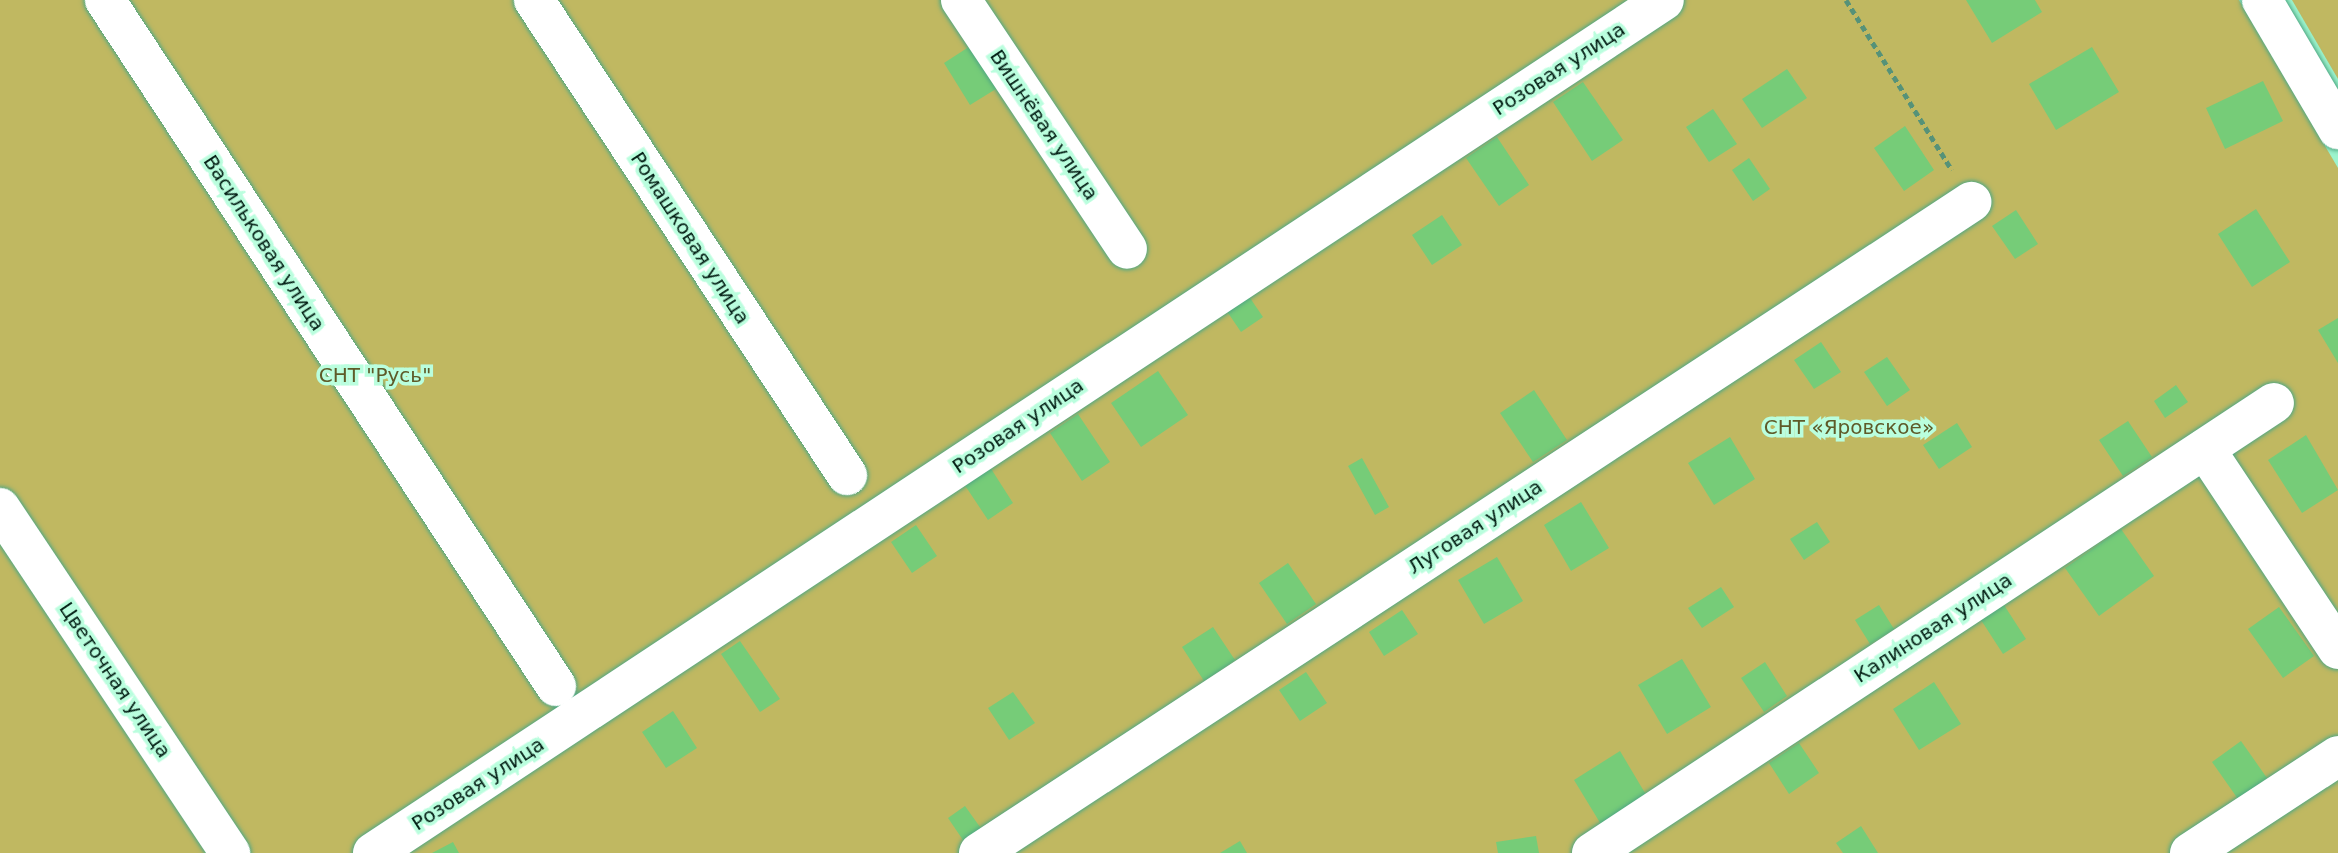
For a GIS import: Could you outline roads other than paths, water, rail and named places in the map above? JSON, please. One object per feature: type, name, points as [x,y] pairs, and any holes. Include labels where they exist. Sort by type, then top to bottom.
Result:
[{"type":"street","name":"Васильковая улица","points":[[105,0],[556,686]]},
{"type":"street","name":"Ромашковая улица","points":[[534,0],[847,475]]},
{"type":"street","name":"Вишнёвая улица","points":[[961,0],[1127,249]]},
{"type":"street","name":"Розовая улица","points":[[373,853],[1664,0]]},
{"type":"street","points":[[2262,0],[2338,129]]},
{"type":"street","name":"Луговая улица","points":[[979,853],[1971,202]]},
{"type":"street","name":"Калиновая улица","points":[[1592,853],[2274,403]]},
{"type":"street","points":[[2205,449],[2338,649]]},
{"type":"street","name":"Цветочная улица","points":[[0,508],[230,853]]},
{"type":"street","points":[[2190,853],[2338,756]]},
{"type":"park label","name":"СНТ \"Русь\"","points":[[375,375]]},
{"type":"park label","name":"СНТ «Яровское»","points":[[1849,427]]}]
